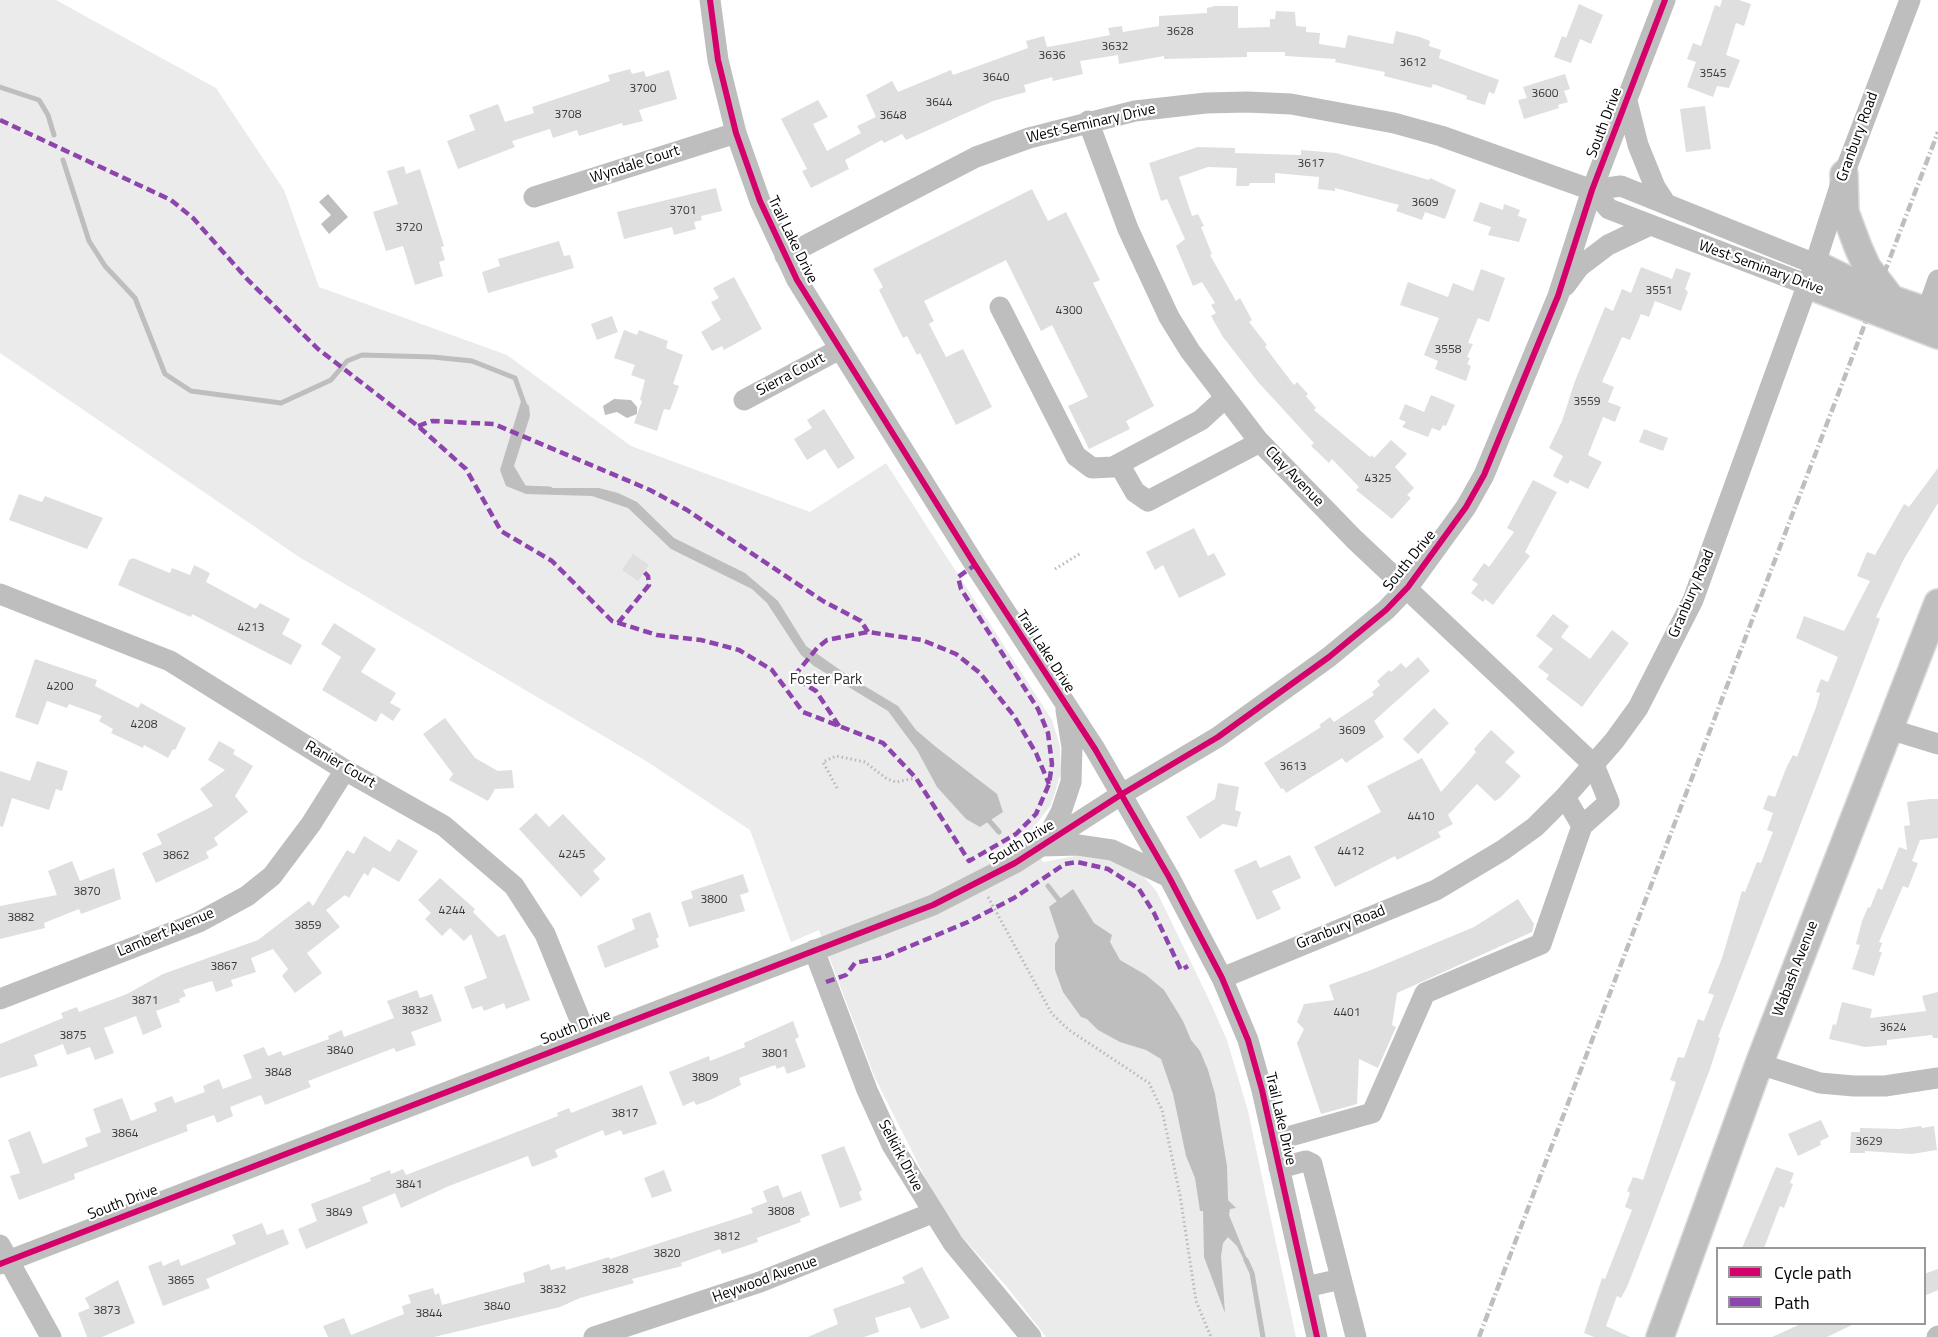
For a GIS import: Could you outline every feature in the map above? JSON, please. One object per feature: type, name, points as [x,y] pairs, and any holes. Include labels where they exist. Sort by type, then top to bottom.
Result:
[{"type":"main road","points":[[1844,174],[1845,213],[1858,247],[1867,267],[1893,301]]},
{"type":"main road","name":"West Seminary Drive","points":[[1812,274],[1893,301],[1934,320]]},
{"type":"main road","name":"West Seminary Drive","points":[[1812,274],[1934,320]]},
{"type":"main road","name":"Wabash Avenue","points":[[1660,1337],[1759,1064],[1938,603]]},
{"type":"street","name":"Trail Lake Drive","points":[[710,0],[718,60],[736,133],[760,201],[785,256],[838,350],[1122,794],[1222,978],[1248,1040],[1280,1168],[1317,1337]]},
{"type":"street","name":"South Drive","points":[[2,1256],[933,906],[1043,846],[1122,794],[1218,737],[1329,657],[1386,610],[1408,587],[1466,507],[1484,475],[1558,296],[1592,190],[1665,0]]},
{"type":"street","name":"Granbury Road","points":[[1222,978],[1436,890],[1527,832],[1565,797],[1594,765],[1638,708],[1693,600],[1812,274],[1844,174],[1910,0]]},
{"type":"street","points":[[1627,101],[1638,145],[1655,187],[1666,204]]},
{"type":"street","name":"West Seminary Drive","points":[[785,256],[976,158],[1029,138],[1088,121],[1171,106],[1237,102],[1291,104],[1341,111],[1422,130],[1592,190],[1609,208],[1648,225],[1812,274]]},
{"type":"street","name":"Clay Avenue","points":[[1088,121],[1128,230],[1169,317],[1224,399],[1260,442],[1354,539],[1408,587],[1594,765]]},
{"type":"street","name":"Wyndale Court","points":[[534,197],[736,133]]},
{"type":"street","name":"West Seminary Drive","points":[[1592,190],[1621,186],[1666,204],[1812,274]]},
{"type":"street","points":[[1558,296],[1580,267],[1608,245],[1648,225]]},
{"type":"street","points":[[1934,320],[1938,280]]},
{"type":"street","points":[[1000,307],[1076,456],[1092,468],[1113,467],[1119,464],[1201,420],[1224,399]]},
{"type":"street","name":"Sierra Court","points":[[744,400],[838,350]]},
{"type":"street","points":[[1119,464],[1135,492],[1148,501],[1260,442]]},
{"type":"street","name":"Ranier Court","points":[[2,599],[170,661],[345,770],[444,826],[514,886],[545,934],[587,1037]]},
{"type":"street","points":[[1065,703],[1072,747],[1071,782],[1061,812],[1043,846],[1078,845],[1112,850],[1169,877]]},
{"type":"street","points":[[1889,729],[1938,744]]},
{"type":"street","points":[[1273,1141],[1372,1113],[1425,993],[1541,944],[1582,826],[1609,802],[1594,765]]},
{"type":"street","name":"Lambert Avenue","points":[[0,999],[199,922],[247,896],[272,876],[311,824],[345,770]]},
{"type":"street","points":[[1565,797],[1582,826]]},
{"type":"street","name":"Selkirk Drive","points":[[814,950],[881,1122],[932,1213],[974,1270],[1030,1337]]},
{"type":"street","points":[[1759,1064],[1820,1083],[1854,1086],[1885,1086],[1938,1078]]},
{"type":"street","points":[[1280,1168],[1306,1161],[1312,1164],[1356,1337]]},
{"type":"street","name":"Heywood Avenue","points":[[594,1337],[711,1300],[932,1213]]},
{"type":"street","points":[[1295,1237],[1328,1228]]},
{"type":"street","points":[[2,1256],[51,1337]]},
{"type":"street","points":[[1306,1287],[1341,1279]]},
{"type":"path","points":[[1055,570],[1081,554]]},
{"type":"path","points":[[837,788],[824,762],[836,756],[865,762],[887,779],[896,782],[916,778]]},
{"type":"path","points":[[987,896],[1052,1014],[1069,1030],[1149,1083],[1162,1110],[1196,1300],[1211,1337]]},
{"type":"green space","name":"Foster Park","points":[[0,0],[56,0],[216,88],[284,190],[319,287],[507,355],[631,446],[810,512],[886,463],[1052,720],[1060,746],[1061,773],[1051,805],[1026,837],[1043,862],[1086,854],[1109,859],[1141,873],[1157,892],[1212,1006],[1227,1040],[1248,1111],[1296,1337],[1046,1337],[1007,1287],[946,1219],[875,1078],[819,930],[791,942],[750,830],[646,761],[299,557],[0,353]]},
{"type":"shaded area","points":[[328,194],[348,217],[329,234],[321,224],[331,215],[319,202]]},
{"type":"shaded area","points":[[522,398],[529,406],[530,416],[514,466],[527,488],[599,488],[618,493],[637,502],[674,538],[745,573],[778,601],[806,646],[853,679],[898,706],[916,730],[997,794],[1003,812],[980,827],[966,819],[937,787],[917,750],[888,711],[814,666],[801,655],[767,603],[752,589],[671,549],[628,508],[592,496],[526,494],[506,486],[500,470]]},
{"type":"shaded area","points":[[614,399],[631,400],[637,407],[637,414],[627,418],[617,412],[605,415],[603,406]]},
{"type":"shaded area","points":[[1073,889],[1094,923],[1112,935],[1110,942],[1120,960],[1146,975],[1164,990],[1183,1021],[1191,1040],[1200,1051],[1208,1070],[1215,1094],[1227,1166],[1228,1200],[1236,1208],[1230,1209],[1229,1215],[1249,1264],[1247,1266],[1237,1246],[1228,1237],[1223,1243],[1221,1256],[1225,1313],[1204,1257],[1203,1211],[1200,1211],[1195,1178],[1186,1156],[1173,1094],[1161,1059],[1146,1050],[1120,1042],[1081,1017],[1063,992],[1055,970],[1055,944],[1059,937],[1049,907]]},
{"type":"building","points":[[1722,0],[1739,0],[1751,4],[1744,26],[1736,23],[1726,55],[1740,60],[1729,88],[1717,86],[1713,97],[1687,87],[1696,62],[1687,59],[1693,43],[1701,46],[1715,5],[1720,7]]},
{"type":"building","points":[[1579,4],[1603,15],[1591,44],[1580,39],[1571,63],[1554,57],[1562,36],[1566,38]]},
{"type":"building","points":[[1238,6],[1238,28],[1270,27],[1270,19],[1275,19],[1276,11],[1295,12],[1296,26],[1306,27],[1306,32],[1320,33],[1319,44],[1345,48],[1348,35],[1393,44],[1396,31],[1420,37],[1430,41],[1429,46],[1441,50],[1439,58],[1499,80],[1494,94],[1489,92],[1485,105],[1433,84],[1431,88],[1384,76],[1385,72],[1335,62],[1336,59],[1285,56],[1285,52],[1247,52],[1247,57],[1164,59],[1164,56],[1119,64],[1118,55],[1080,61],[1083,74],[1053,81],[1052,77],[1024,85],[1026,92],[993,101],[906,140],[902,134],[884,143],[882,140],[845,160],[849,169],[811,188],[802,171],[807,169],[781,119],[818,100],[828,117],[813,124],[827,151],[861,133],[857,126],[876,117],[866,95],[892,81],[898,92],[951,70],[953,75],[1028,48],[1026,41],[1044,36],[1047,47],[1059,45],[1110,35],[1108,28],[1122,26],[1123,32],[1159,26],[1159,16],[1207,13],[1207,8]]},
{"type":"building","points":[[630,69],[632,74],[644,71],[646,77],[669,70],[677,99],[639,110],[643,121],[623,126],[622,123],[579,136],[577,130],[553,138],[550,129],[512,141],[515,147],[458,169],[447,141],[475,130],[469,115],[498,104],[505,122],[534,113],[532,107],[610,81],[608,75]]},
{"type":"building","points":[[1565,74],[1570,89],[1564,91],[1568,102],[1558,105],[1559,108],[1524,119],[1518,100],[1527,98],[1523,87]]},
{"type":"building","points":[[1705,106],[1711,149],[1686,152],[1680,109]]},
{"type":"building","points":[[1198,147],[1235,148],[1235,153],[1301,155],[1301,150],[1336,153],[1429,180],[1430,178],[1456,190],[1445,219],[1425,212],[1422,220],[1396,211],[1399,205],[1335,188],[1335,191],[1318,189],[1319,177],[1275,173],[1275,183],[1250,183],[1249,186],[1236,186],[1237,168],[1208,167],[1179,177],[1192,216],[1198,214],[1204,226],[1201,227],[1212,254],[1210,255],[1236,301],[1240,298],[1252,320],[1249,322],[1267,345],[1265,347],[1294,385],[1297,382],[1308,394],[1306,396],[1316,408],[1314,410],[1370,457],[1372,455],[1374,458],[1391,440],[1407,454],[1395,467],[1414,488],[1407,495],[1411,498],[1392,519],[1356,490],[1359,487],[1332,459],[1329,463],[1311,446],[1314,443],[1258,382],[1223,337],[1211,316],[1216,313],[1211,305],[1215,303],[1202,282],[1193,286],[1176,246],[1185,239],[1167,199],[1161,201],[1149,163]]},
{"type":"building","points":[[404,166],[406,174],[420,169],[444,246],[441,247],[445,260],[439,262],[443,276],[415,285],[403,246],[386,251],[373,212],[398,204],[387,171]]},
{"type":"building","points":[[716,188],[722,211],[701,216],[702,220],[694,222],[696,229],[674,235],[672,227],[624,239],[617,212]]},
{"type":"building","points":[[1032,189],[1048,221],[1066,212],[1100,280],[1093,283],[1154,406],[1126,421],[1130,429],[1089,449],[1068,406],[1088,397],[1052,325],[1041,331],[1006,260],[924,301],[934,321],[929,324],[946,357],[963,349],[992,407],[956,425],[920,353],[917,355],[907,336],[903,338],[879,290],[883,287],[873,269]]},
{"type":"building","points":[[1480,202],[1503,210],[1504,204],[1520,210],[1518,216],[1527,219],[1519,242],[1488,235],[1491,227],[1473,221]]},
{"type":"building","points":[[559,241],[564,256],[570,255],[574,268],[488,293],[482,272],[500,266],[498,259]]},
{"type":"building","points":[[1641,267],[1672,279],[1676,268],[1691,273],[1685,289],[1688,292],[1681,311],[1655,301],[1649,317],[1641,314],[1630,340],[1622,337],[1602,382],[1614,387],[1608,402],[1621,407],[1615,422],[1603,417],[1588,455],[1602,462],[1588,489],[1570,480],[1568,484],[1553,476],[1563,456],[1549,448],[1562,421],[1575,381],[1605,307],[1613,311],[1622,289],[1631,293]]},
{"type":"building","points":[[1481,269],[1505,278],[1489,322],[1478,318],[1468,343],[1473,344],[1467,357],[1470,358],[1467,364],[1471,366],[1466,381],[1435,369],[1438,361],[1424,355],[1439,318],[1400,305],[1408,282],[1448,297],[1453,283],[1473,291]]},
{"type":"building","points":[[734,277],[762,329],[724,350],[722,346],[712,351],[701,332],[721,320],[711,302],[719,298],[713,288]]},
{"type":"building","points":[[612,316],[618,332],[597,340],[591,324]]},
{"type":"building","points":[[624,330],[637,335],[639,330],[668,341],[666,348],[683,355],[673,384],[679,386],[670,410],[664,409],[657,431],[634,423],[642,401],[640,400],[645,380],[631,375],[635,365],[614,358]]},
{"type":"building","points":[[1431,395],[1455,405],[1446,426],[1443,425],[1440,431],[1432,428],[1428,437],[1402,427],[1406,422],[1399,419],[1405,404],[1424,412]]},
{"type":"building","points":[[824,409],[855,458],[838,469],[825,449],[807,460],[794,439],[812,428],[807,420]]},
{"type":"building","points":[[1644,429],[1668,438],[1663,451],[1639,442]]},
{"type":"building","points":[[1938,468],[1938,503],[1904,559],[1876,617],[1880,619],[1718,1037],[1720,1038],[1710,1069],[1650,1228],[1627,1287],[1621,1298],[1617,1296],[1606,1326],[1630,1337],[1594,1337],[1584,1333],[1602,1278],[1605,1279],[1632,1210],[1625,1207],[1630,1193],[1627,1191],[1633,1177],[1643,1180],[1676,1082],[1670,1080],[1678,1057],[1684,1058],[1698,1019],[1704,1021],[1714,995],[1708,993],[1722,958],[1742,891],[1745,892],[1757,862],[1761,863],[1773,832],[1767,830],[1773,813],[1763,809],[1768,795],[1775,797],[1793,755],[1797,757],[1816,707],[1820,693],[1816,692],[1821,679],[1828,682],[1838,657],[1796,638],[1804,616],[1844,631],[1870,581],[1857,576],[1867,552],[1875,555],[1904,504],[1909,507]]},
{"type":"building","points":[[1533,480],[1557,492],[1525,552],[1530,556],[1493,605],[1485,599],[1483,602],[1471,593],[1478,584],[1472,580],[1484,563],[1489,567],[1514,532],[1507,528]]},
{"type":"building","points":[[19,494],[42,502],[45,496],[103,518],[87,549],[9,520]]},
{"type":"building","points":[[1194,528],[1208,556],[1214,553],[1226,575],[1179,598],[1163,565],[1155,570],[1146,552]]},
{"type":"building","points":[[633,554],[649,565],[638,581],[622,570]]},
{"type":"building","points":[[133,558],[170,573],[172,568],[190,575],[194,565],[210,573],[206,582],[256,609],[260,603],[290,619],[282,634],[302,645],[291,665],[192,614],[191,617],[118,585],[129,560]]},
{"type":"building","points":[[1553,614],[1569,626],[1561,637],[1590,659],[1612,630],[1629,643],[1582,707],[1546,679],[1549,675],[1538,667],[1553,649],[1536,636]]},
{"type":"building","points":[[334,623],[376,649],[361,672],[396,693],[390,703],[401,709],[393,721],[381,713],[376,722],[322,690],[341,657],[321,644]]},
{"type":"building","points":[[1418,657],[1430,671],[1374,721],[1384,737],[1346,763],[1342,758],[1286,793],[1283,788],[1281,789],[1264,763],[1321,727],[1319,725],[1330,717],[1334,722],[1374,695],[1372,692],[1380,685],[1377,681],[1389,670],[1391,672],[1401,663],[1406,668]]},
{"type":"building","points":[[35,659],[97,680],[95,686],[138,708],[141,703],[186,728],[175,750],[173,749],[168,758],[144,745],[143,748],[111,733],[113,729],[99,721],[102,716],[69,704],[67,708],[47,701],[38,725],[15,717]]},
{"type":"building","points":[[1434,708],[1449,723],[1418,754],[1403,739]]},
{"type":"building","points":[[445,718],[475,758],[498,771],[512,770],[514,788],[495,789],[488,801],[449,780],[453,774],[423,734]]},
{"type":"building","points":[[1491,730],[1515,752],[1505,762],[1521,776],[1501,797],[1495,801],[1477,784],[1448,815],[1453,824],[1438,832],[1441,837],[1397,860],[1395,856],[1335,887],[1314,847],[1381,812],[1367,786],[1422,758],[1441,792],[1476,752],[1474,749]]},
{"type":"building","points":[[219,741],[235,750],[233,754],[253,766],[235,796],[248,812],[214,838],[218,845],[206,852],[209,858],[156,883],[142,853],[162,844],[157,834],[213,806],[200,789],[225,770],[208,760]]},
{"type":"building","points":[[37,761],[68,771],[62,791],[56,789],[49,810],[12,798],[3,827],[0,826],[0,771],[30,781]]},
{"type":"building","points":[[1218,783],[1239,787],[1235,810],[1241,812],[1237,827],[1223,824],[1200,839],[1186,817],[1215,799]]},
{"type":"building","points":[[1938,799],[1938,838],[1920,840],[1912,861],[1918,863],[1908,888],[1903,886],[1879,942],[1882,943],[1879,952],[1882,952],[1874,976],[1852,969],[1860,945],[1856,944],[1868,907],[1870,908],[1878,888],[1882,890],[1899,847],[1907,850],[1904,826],[1910,825],[1907,802]]},
{"type":"building","points":[[536,813],[549,827],[563,814],[606,859],[593,871],[600,879],[581,897],[519,829]]},
{"type":"building","points":[[364,836],[390,852],[398,839],[418,851],[399,882],[373,867],[368,876],[364,873],[349,898],[345,895],[326,910],[340,927],[307,953],[322,973],[295,993],[282,976],[288,969],[273,949],[251,958],[256,972],[231,980],[233,986],[216,992],[212,981],[183,990],[186,996],[179,999],[180,1002],[156,1011],[162,1027],[143,1035],[136,1016],[104,1028],[114,1053],[95,1060],[90,1047],[67,1055],[63,1044],[34,1055],[38,1066],[0,1078],[0,1044],[63,1018],[61,1013],[77,1007],[79,1012],[127,994],[163,974],[258,940],[309,901],[313,906],[347,850],[354,854]]},
{"type":"building","points":[[1290,855],[1301,878],[1272,891],[1281,909],[1257,920],[1234,870],[1256,860],[1260,868]]},
{"type":"building","points":[[72,861],[80,881],[114,868],[121,899],[81,914],[79,909],[44,923],[45,928],[0,939],[0,906],[57,895],[48,871]]},
{"type":"building","points":[[743,874],[749,892],[740,895],[745,911],[689,927],[681,902],[693,898],[691,891]]},
{"type":"building","points":[[440,878],[475,909],[473,912],[498,937],[505,934],[530,1000],[506,1009],[504,1003],[484,1011],[482,1006],[472,1009],[464,987],[487,978],[471,934],[464,941],[450,928],[442,936],[425,919],[431,913],[418,900]]},
{"type":"building","points":[[1518,899],[1534,924],[1532,932],[1397,993],[1392,1025],[1396,1027],[1378,1068],[1359,1059],[1357,1104],[1321,1114],[1297,1043],[1304,1029],[1297,1022],[1304,1004],[1334,1000],[1329,985],[1474,927]]},
{"type":"building","points":[[650,912],[659,937],[656,939],[659,947],[605,968],[597,946],[635,929],[632,919]]},
{"type":"building","points":[[417,990],[420,998],[432,994],[442,1021],[411,1032],[416,1045],[396,1052],[394,1048],[308,1081],[311,1087],[265,1105],[261,1095],[230,1107],[233,1116],[217,1123],[214,1115],[186,1125],[188,1131],[74,1174],[75,1179],[19,1200],[10,1176],[20,1173],[8,1140],[30,1131],[43,1164],[88,1146],[85,1138],[101,1132],[93,1109],[122,1098],[131,1121],[157,1111],[154,1103],[172,1096],[175,1103],[205,1092],[203,1086],[219,1079],[223,1089],[252,1078],[243,1055],[264,1047],[268,1056],[281,1051],[283,1056],[329,1039],[328,1036],[342,1030],[344,1037],[394,1018],[387,1001]]},
{"type":"building","points":[[1938,992],[1938,1038],[1933,1038],[1932,1035],[1887,1040],[1887,1045],[1865,1047],[1829,1039],[1833,1024],[1836,1025],[1842,1002],[1872,1009],[1870,1018],[1926,1011],[1922,996]]},
{"type":"building","points":[[793,1021],[799,1037],[795,1039],[806,1067],[787,1074],[784,1066],[777,1069],[775,1065],[739,1078],[741,1085],[710,1100],[696,1105],[694,1101],[683,1106],[669,1072],[709,1056],[710,1061],[745,1047],[744,1043]]},
{"type":"building","points":[[642,1085],[657,1124],[623,1135],[621,1130],[605,1136],[603,1130],[555,1150],[558,1157],[532,1167],[528,1156],[449,1186],[401,1208],[395,1193],[362,1207],[368,1223],[306,1249],[298,1229],[317,1221],[311,1204],[371,1181],[370,1178],[390,1170],[391,1174],[403,1169],[406,1175],[558,1116],[557,1113],[569,1108],[571,1113]]},
{"type":"building","points":[[1821,1120],[1829,1137],[1820,1141],[1821,1145],[1798,1156],[1788,1134]]},
{"type":"building","points":[[1921,1126],[1922,1128],[1934,1126],[1937,1150],[1912,1154],[1865,1151],[1865,1153],[1850,1153],[1851,1132],[1860,1132],[1860,1128],[1900,1129]]},
{"type":"building","points":[[844,1146],[862,1190],[859,1192],[862,1200],[840,1208],[821,1155]]},
{"type":"building","points":[[1776,1167],[1794,1173],[1790,1183],[1793,1184],[1784,1208],[1780,1206],[1764,1247],[1742,1247]]},
{"type":"building","points":[[664,1170],[672,1191],[652,1198],[644,1178]]},
{"type":"building","points":[[778,1185],[783,1198],[801,1191],[810,1215],[800,1219],[801,1222],[757,1238],[758,1242],[722,1254],[720,1249],[681,1263],[682,1266],[632,1279],[634,1283],[580,1298],[560,1307],[434,1337],[328,1337],[323,1326],[344,1318],[351,1335],[404,1314],[402,1306],[411,1303],[408,1295],[433,1288],[435,1295],[439,1293],[442,1305],[525,1282],[523,1273],[549,1264],[551,1270],[565,1266],[566,1270],[609,1257],[610,1259],[753,1213],[751,1208],[767,1202],[763,1191]]},
{"type":"building","points":[[262,1223],[267,1235],[283,1229],[289,1244],[206,1279],[210,1288],[163,1306],[148,1266],[161,1261],[163,1266],[179,1259],[181,1266],[236,1244],[232,1235]]},
{"type":"building","points":[[922,1267],[950,1318],[921,1329],[910,1307],[875,1318],[879,1332],[864,1337],[808,1337],[838,1324],[833,1309],[905,1283],[902,1277]]},
{"type":"building","points":[[1938,1269],[1938,1290],[1926,1295],[1926,1273]]},
{"type":"building","points":[[118,1280],[135,1323],[102,1337],[87,1337],[78,1313],[90,1308],[85,1298]]},
{"type":"building","points":[[1799,1325],[1852,1325],[1827,1337],[1772,1337]]},
{"type":"waterway","points":[[0,87],[39,100],[48,115],[54,135]]},
{"type":"waterway","points":[[63,160],[89,241],[105,266],[135,298],[165,374],[191,391],[281,403],[331,380],[347,361],[362,355],[433,357],[472,361],[515,378],[524,403]]},
{"type":"waterway","points":[[524,488],[550,489]]},
{"type":"waterway","points":[[986,817],[999,832]]},
{"type":"waterway","points":[[1048,886],[1062,904]]},
{"type":"waterway","points":[[1246,1260],[1252,1273],[1263,1337]]},
{"type":"railway","points":[[1479,1337],[1938,132]]},
{"type":"marked path","points":[[0,120],[171,200],[193,218],[248,280],[318,349],[418,426],[466,469],[501,531],[552,561],[612,621],[657,635],[701,640],[739,650],[772,670],[803,712],[883,743],[916,778],[969,861],[1016,834],[1036,814],[1049,784],[1052,764],[1048,733],[1038,709],[961,589],[958,577],[975,565]]},
{"type":"marked path","points":[[418,426],[432,421],[494,424],[650,490],[687,510],[823,601],[861,621],[868,632]]},
{"type":"marked path","points":[[618,623],[649,585],[648,576],[644,572]]},
{"type":"marked path","points":[[839,726],[816,691],[798,680],[795,675],[817,648],[827,640],[868,632],[922,640],[956,654],[980,673],[1014,716],[1036,753],[1049,784]]},
{"type":"marked path","points":[[826,982],[846,975],[855,963],[884,957],[968,922],[1014,898],[1065,864],[1077,862],[1108,869],[1139,889],[1154,913],[1181,970],[1188,966]]},
{"type":"cycle path","points":[[710,0],[718,60],[736,133],[760,201],[797,280],[975,565],[1095,749],[1169,877],[1222,978],[1248,1040],[1262,1090],[1317,1337]]},
{"type":"cycle path","points":[[0,1264],[933,905],[1015,863],[1122,794],[1218,737],[1329,657],[1386,610],[1408,587],[1466,507],[1484,475],[1558,296],[1592,190],[1665,0]]}]
